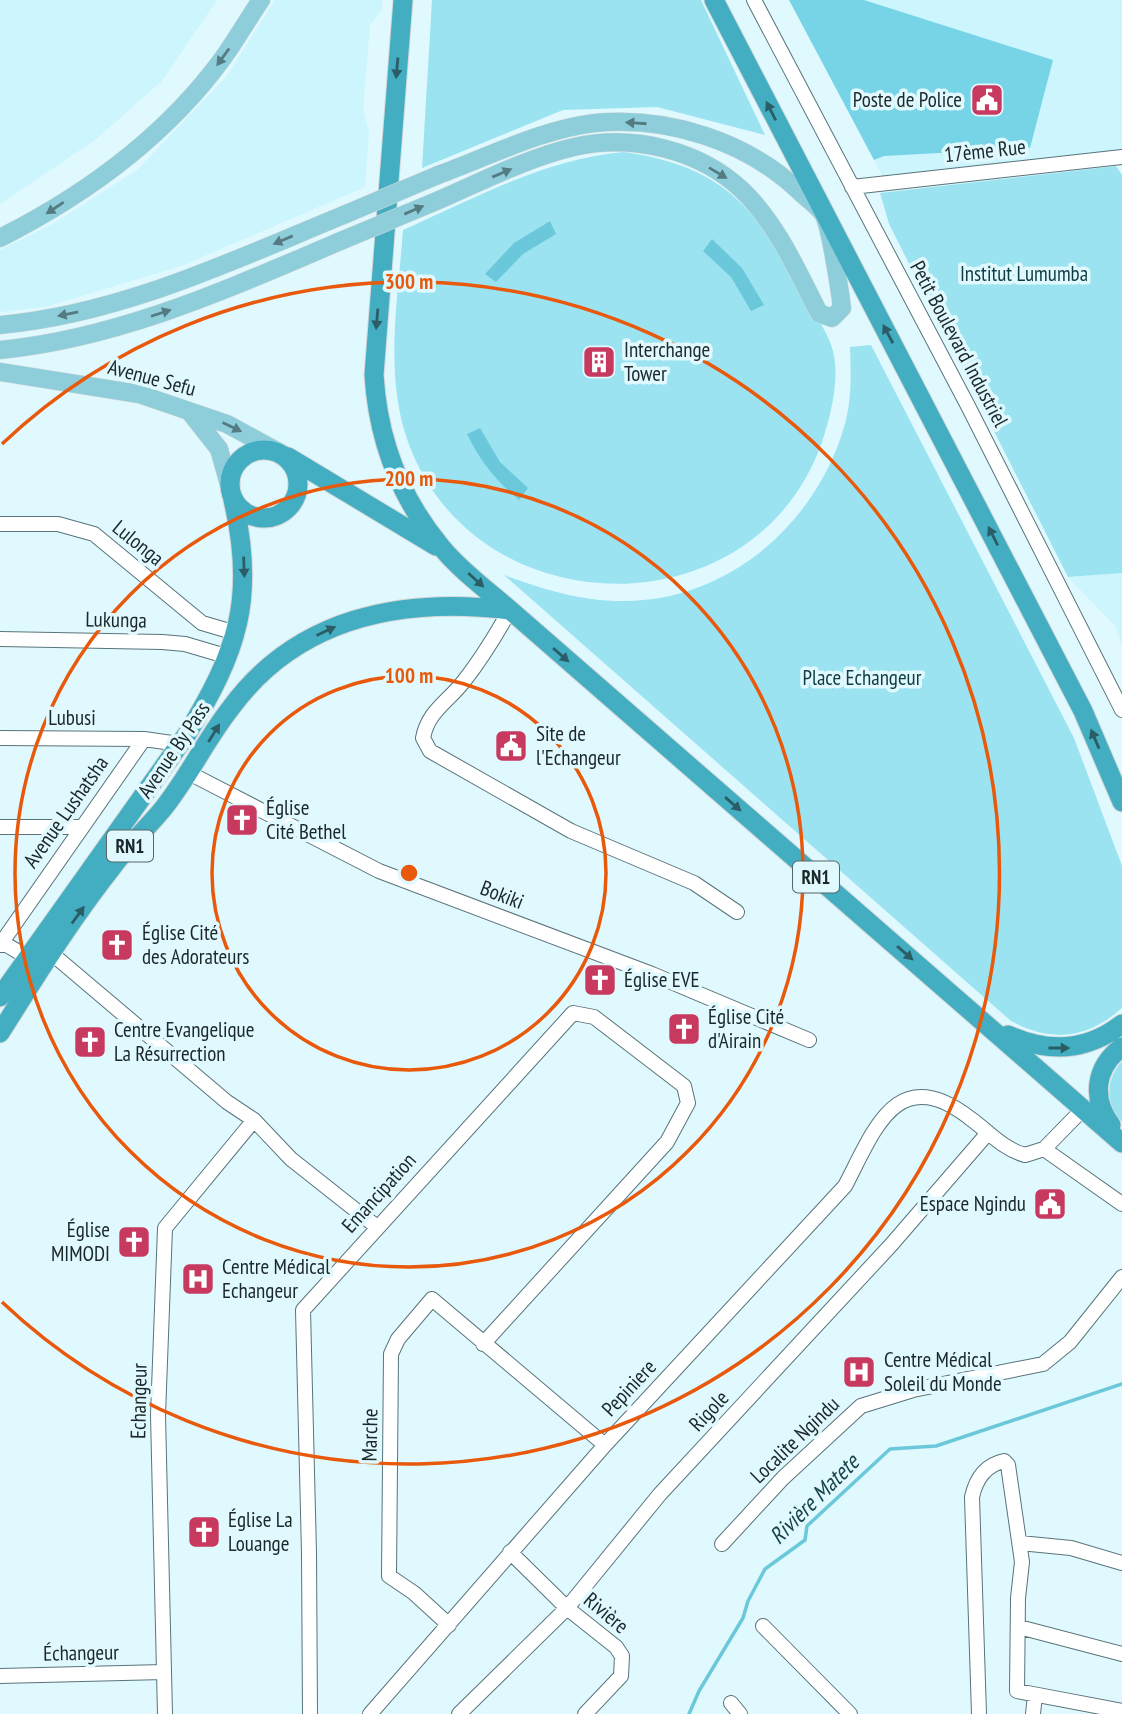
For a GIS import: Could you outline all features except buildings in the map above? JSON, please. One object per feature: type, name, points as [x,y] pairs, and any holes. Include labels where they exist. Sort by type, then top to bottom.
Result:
[{"type":"highway","points":[[402,0],[374,375],[379,429],[398,479],[410,506],[443,550]]},
{"type":"highway","points":[[714,0],[1083,711],[1122,802]]},
{"type":"highway","points":[[284,454],[296,470],[299,480],[293,503],[285,512],[262,519],[241,509],[232,494],[233,468],[248,454],[268,450],[284,454],[443,550],[510,610]]},
{"type":"highway","points":[[361,500],[380,504],[394,499],[398,479]]},
{"type":"highway","name":"RN1","points":[[229,657],[245,583],[243,542],[232,494]]},
{"type":"highway","name":"Avenue By Pass","points":[[0,997],[162,810],[189,773],[228,710],[267,666],[296,645],[341,624],[389,610],[469,605],[510,610]]},
{"type":"highway","name":"RN1","points":[[510,610],[1122,1141]]},
{"type":"highway","name":"Avenue By Pass","points":[[0,1033],[38,951],[179,744],[212,693],[229,657]]},
{"type":"highway","points":[[975,1013],[1006,1034],[1044,1048],[1078,1047],[1110,1034],[1122,1024]]},
{"type":"highway","points":[[1122,1047],[1103,1068],[1098,1083],[1098,1099],[1103,1115],[1122,1141]]},
{"type":"main road","points":[[0,238],[41,217],[116,167],[174,114],[222,59],[261,0]]},
{"type":"main road","points":[[0,325],[68,315],[124,300],[183,280],[438,176],[562,130],[593,123],[632,122],[704,135],[755,156],[775,170],[824,215],[842,304],[838,314],[829,318],[819,313],[788,253],[745,193],[718,171],[663,148],[621,142],[573,148],[439,200],[208,298],[76,340],[0,350]]},
{"type":"main road","name":"Avenue Sefu","points":[[0,372],[139,394],[227,424],[284,454]]},
{"type":"main road","points":[[186,409],[219,449],[232,494]]},
{"type":"street","name":"Petit Boulevard Industriel","points":[[754,0],[968,407],[1122,710]]},
{"type":"street","name":"17ème Rue","points":[[852,187],[1122,157]]},
{"type":"street","name":"Lulonga","points":[[0,524],[58,524],[94,534],[202,623],[236,633]]},
{"type":"street","points":[[510,610],[488,649],[462,684],[426,721],[423,738],[430,751],[571,831],[694,883],[737,912]]},
{"type":"street","name":"Lukunga","points":[[0,639],[162,642],[185,644],[229,657]]},
{"type":"street","name":"Lubusi","points":[[0,738],[144,739],[179,744]]},
{"type":"street","name":"Avenue Lushatsha","points":[[1,942],[144,739]]},
{"type":"street","name":"Bokiki","points":[[189,773],[379,872],[652,974],[809,1040]]},
{"type":"street","points":[[0,827],[82,827]]},
{"type":"street","points":[[1,942],[38,951],[254,1121],[291,1159],[377,1227]]},
{"type":"street","name":"Emancipation","points":[[310,1714],[303,1310],[573,1013],[594,1017],[684,1086],[688,1103],[667,1142],[483,1344]]},
{"type":"street","name":"Pepiniere","points":[[370,1714],[605,1445],[845,1186],[868,1138],[881,1121],[906,1098],[918,1096],[958,1109],[988,1134]]},
{"type":"street","points":[[988,1134],[1025,1155],[1044,1149],[1084,1108]]},
{"type":"street","name":"Echangeur","points":[[165,1714],[159,1415],[165,1228],[254,1121]]},
{"type":"street","name":"Rigole","points":[[459,1714],[567,1608],[660,1494],[891,1245],[988,1134]]},
{"type":"street","points":[[1044,1149],[1122,1204]]},
{"type":"street","name":"Localite Ngindu","points":[[722,1544],[783,1478],[860,1406],[913,1390],[1043,1364],[1070,1342],[1122,1277]]},
{"type":"street","name":"Marche","points":[[449,1625],[414,1593],[389,1576],[391,1354],[398,1339],[432,1299],[605,1445]]},
{"type":"street","points":[[979,1714],[972,1497],[975,1483],[993,1463],[1004,1461],[1008,1465],[1020,1543],[1017,1691],[1122,1712]]},
{"type":"street","points":[[1020,1543],[1071,1548],[1122,1563]]},
{"type":"street","name":"Rivière","points":[[510,1552],[567,1608],[616,1647],[622,1656],[621,1676],[585,1714]]},
{"type":"street","points":[[763,1626],[850,1714]]},
{"type":"street","points":[[1019,1627],[1122,1654]]},
{"type":"street","name":"Échangeur","points":[[0,1676],[164,1672]]},
{"type":"street","points":[[1033,1714],[1035,1695]]},
{"type":"shaded area","points":[[0,0],[217,0],[162,81],[95,140],[0,204]]},
{"type":"shaded area","points":[[275,0],[382,0],[382,10],[370,25],[363,108],[369,132],[365,187],[181,266],[45,307],[0,312],[0,250],[54,223],[137,170],[226,77]]},
{"type":"shaded area","points":[[789,0],[1122,0],[1122,153],[883,177]]},
{"type":"shaded area","points":[[789,0],[864,0],[1053,60],[1030,148],[884,156],[874,160]]},
{"type":"shaded area","points":[[550,221],[556,234],[523,254],[496,282],[485,274],[514,243]]},
{"type":"shaded area","points":[[712,239],[742,268],[764,305],[751,311],[731,277],[703,251]]},
{"type":"shaded area","points":[[480,428],[500,462],[528,488],[519,500],[489,470],[472,444],[467,434]]},
{"type":"shaded area","points":[[1122,573],[1122,645],[1115,626],[1068,577]]},
{"type":"green space","points":[[432,0],[701,0],[765,135],[657,107],[563,110],[422,168]]},
{"type":"green space","points":[[624,152],[655,158],[704,176],[743,205],[776,248],[821,324],[833,351],[836,374],[831,409],[822,442],[788,504],[739,549],[680,575],[616,584],[551,575],[492,548],[443,504],[408,442],[396,390],[395,337],[403,230],[538,171],[595,156]]},
{"type":"green space","name":"Institut Lumumba","points":[[1116,166],[1122,175],[1122,573],[1068,577],[889,224],[880,193]]},
{"type":"green space","name":"Place Echangeur","points":[[871,345],[1074,738],[1122,866],[1122,1008],[1082,1032],[1054,1035],[1040,1033],[1011,1021],[504,575],[562,593],[591,599],[622,601],[661,598],[697,588],[731,572],[762,551],[789,525],[812,495],[831,462],[847,417],[850,347]]},
{"type":"green space","points":[[1122,1061],[1122,1122],[1112,1107],[1109,1092],[1110,1083]]},
{"type":"waterway","name":"Rivière Matete","points":[[689,1714],[699,1691],[743,1618],[748,1601],[765,1569],[805,1540],[807,1526],[890,1449],[936,1446],[1122,1384]]},
{"type":"place","name":"Poste de Police","points":[[987,100]]},
{"type":"place","name":"Interchange Tower","points":[[599,362]]},
{"type":"place","name":"Site de l'Echangeur","points":[[511,746]]},
{"type":"place","name":"Église Cité Bethel","points":[[242,820]]},
{"type":"place","name":"Église Cité des Adorateurs","points":[[117,945]]},
{"type":"place","name":"Église EVE","points":[[600,980]]},
{"type":"place","name":"Église Cité d'Airain","points":[[684,1029]]},
{"type":"place","name":"Centre Evangelique La Résurrection","points":[[90,1042]]},
{"type":"place","name":"Espace Ngindu","points":[[1050,1204]]},
{"type":"place","name":"Église MIMODI","points":[[134,1242]]},
{"type":"place","name":"Centre Médical Echangeur","points":[[198,1279]]},
{"type":"place","name":"Centre Médical Soleil du Monde","points":[[859,1372]]},
{"type":"place","name":"Église La Louange","points":[[204,1532]]}]
